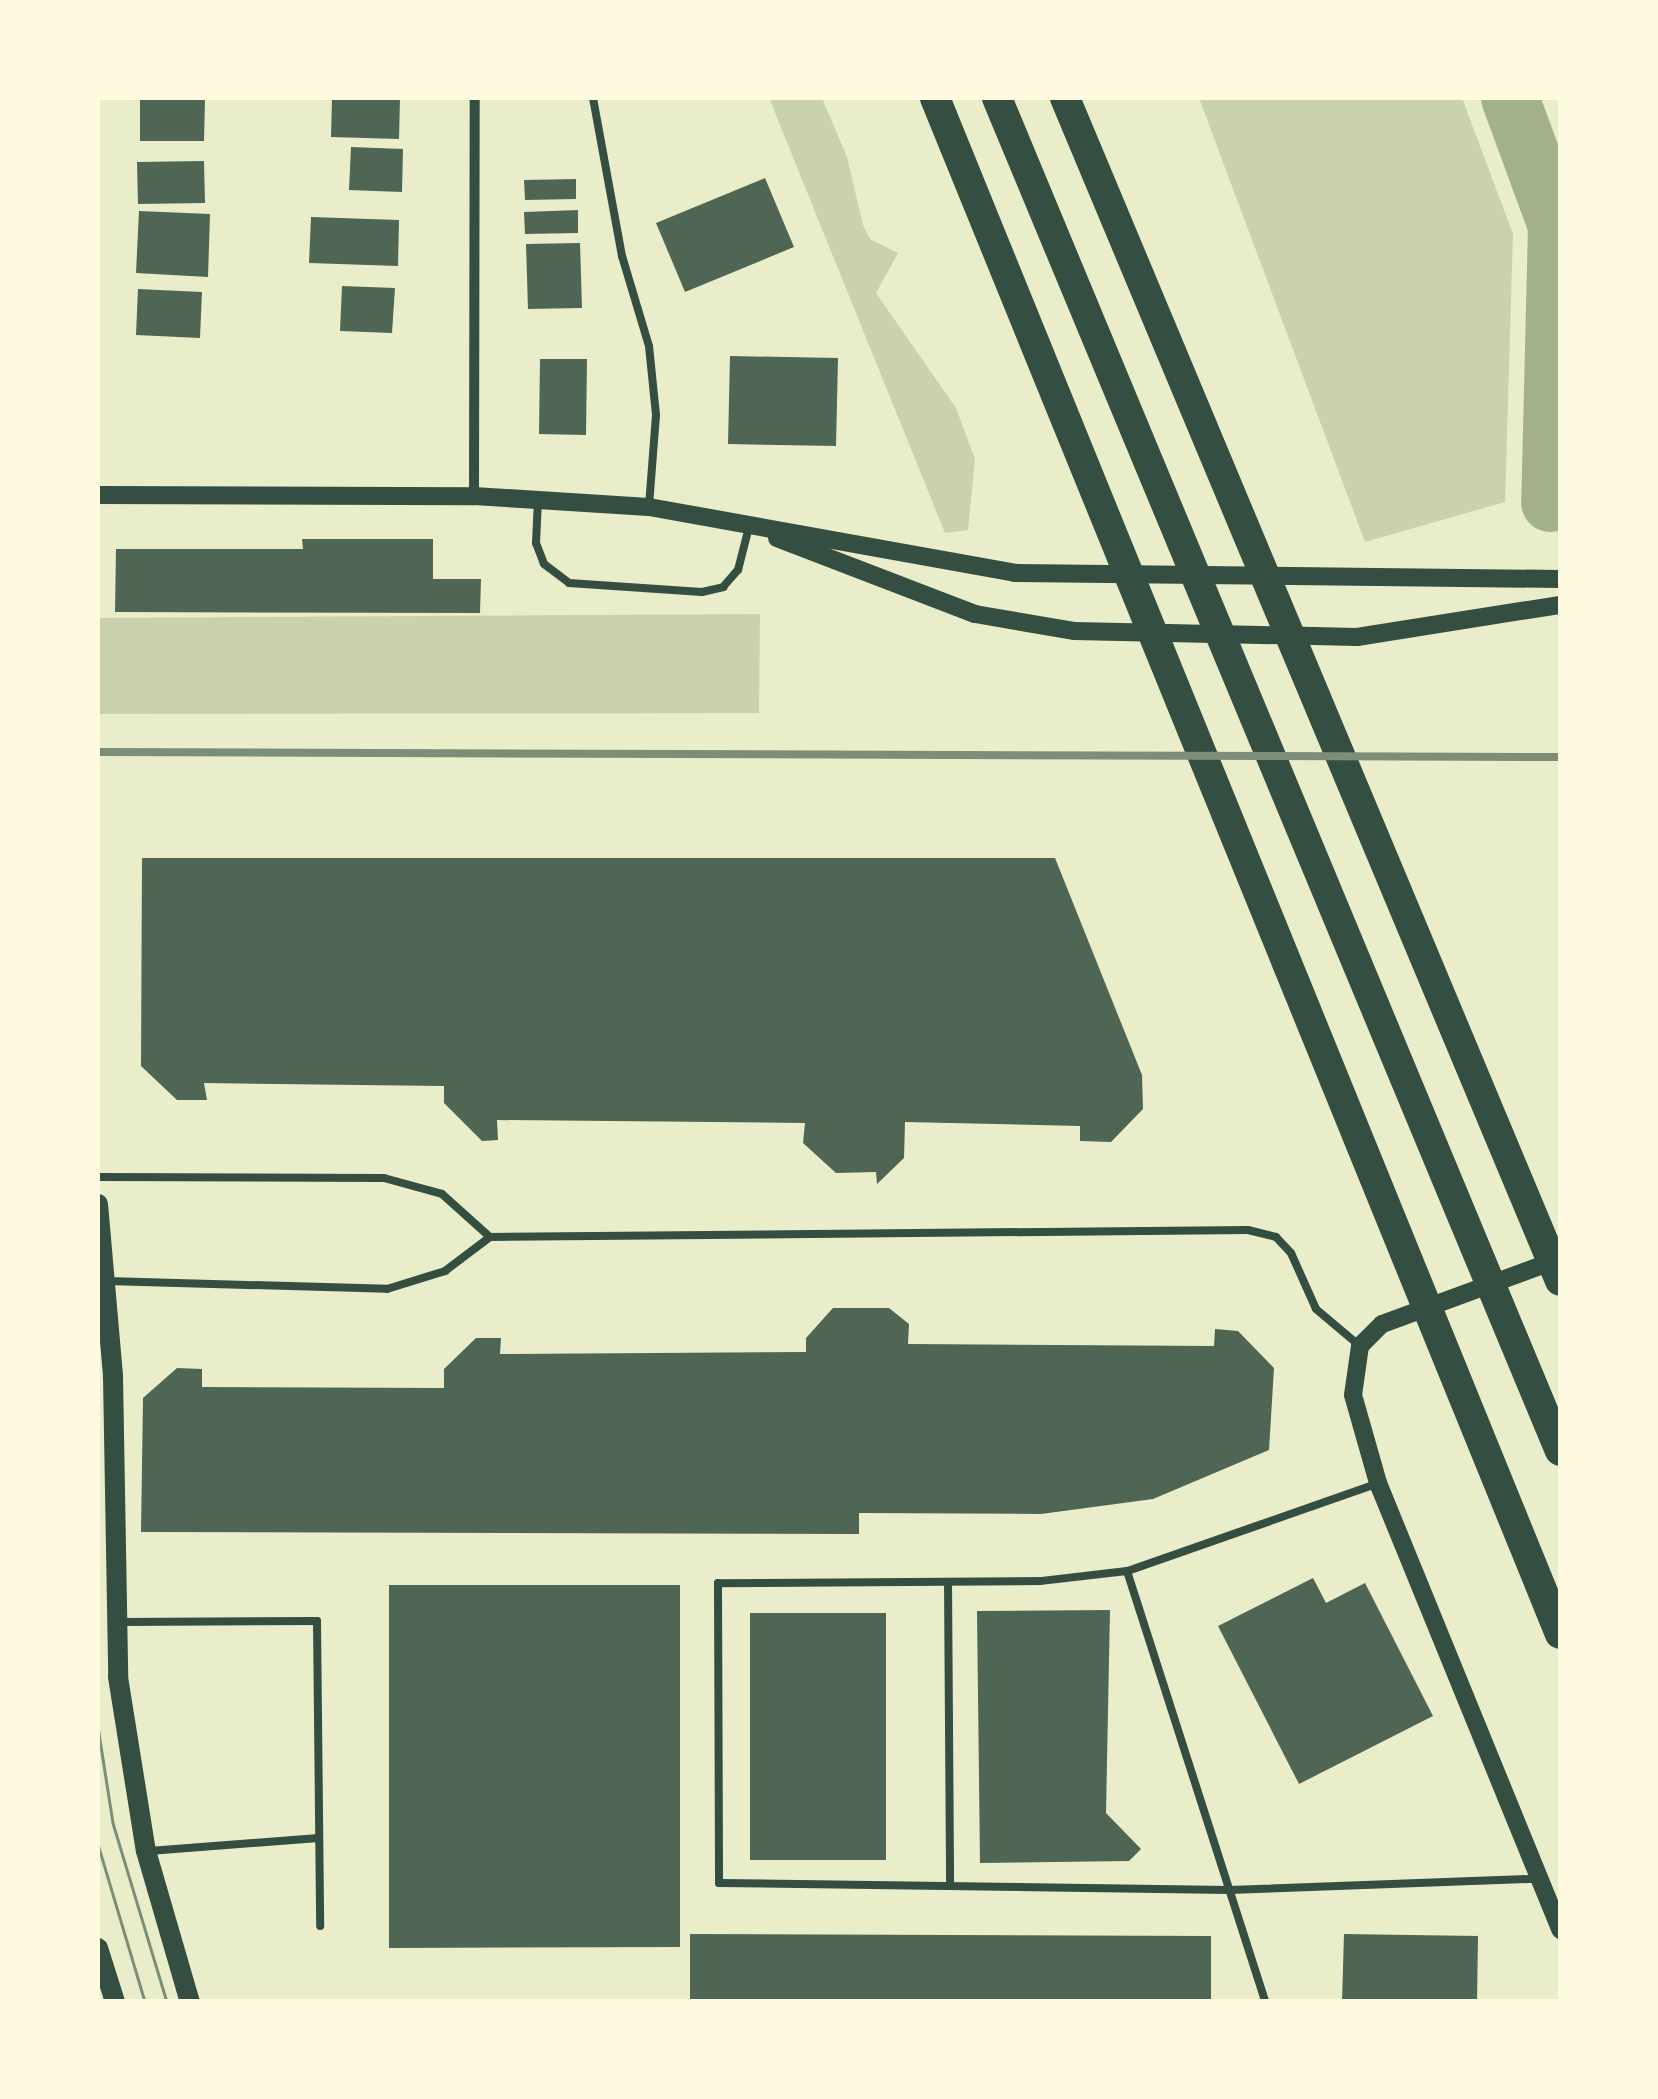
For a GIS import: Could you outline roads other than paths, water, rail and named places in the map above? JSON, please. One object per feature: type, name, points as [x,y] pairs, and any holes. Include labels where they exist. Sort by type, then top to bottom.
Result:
[{"type":"highway","points":[[997,98],[1560,1450]]},
{"type":"highway","points":[[1065,98],[1560,1281]]},
{"type":"highway","points":[[937,102],[1560,1634]]},
{"type":"main road","points":[[98,1204],[107,1280],[117,1622],[126,1737],[146,1851],[190,2002]]},
{"type":"main road","points":[[98,1948],[114,2002]]},
{"type":"street","points":[[474,496],[475,98]]},
{"type":"street","points":[[98,495],[474,496],[649,507],[1014,573],[1560,578]]},
{"type":"street","points":[[749,526],[975,614],[1074,631],[1356,636],[1560,605]]},
{"type":"street","points":[[1560,1258],[1382,1324],[1360,1346],[1353,1395],[1378,1483],[1560,1930]]},
{"type":"lane","points":[[594,98],[622,256],[648,346],[656,416],[649,507]]},
{"type":"lane","points":[[538,499],[536,543],[544,564],[569,583],[702,592],[723,587],[738,570],[749,526]]},
{"type":"lane","points":[[98,1178],[384,1178],[442,1194],[490,1236]]},
{"type":"lane","points":[[107,1280],[387,1289],[445,1271],[490,1236],[1248,1230],[1276,1237],[1291,1253],[1316,1309],[1360,1346]]},
{"type":"lane","points":[[1378,1483],[1127,1571],[1040,1582],[718,1583],[719,1884],[1228,1890],[1540,1878]]},
{"type":"lane","points":[[1127,1571],[1265,2002]]},
{"type":"lane","points":[[948,1582],[950,1886]]},
{"type":"lane","points":[[117,1622],[317,1620],[320,1926]]},
{"type":"lane","points":[[146,1851],[319,1838]]},
{"type":"waterway","points":[[1510,98],[1557,226],[1550,503]]},
{"type":"tram line","points":[[98,1727],[113,1823],[167,2002]]},
{"type":"tram line","points":[[98,1844],[145,2002]]},
{"type":"railway","points":[[98,752],[1560,757]]}]
